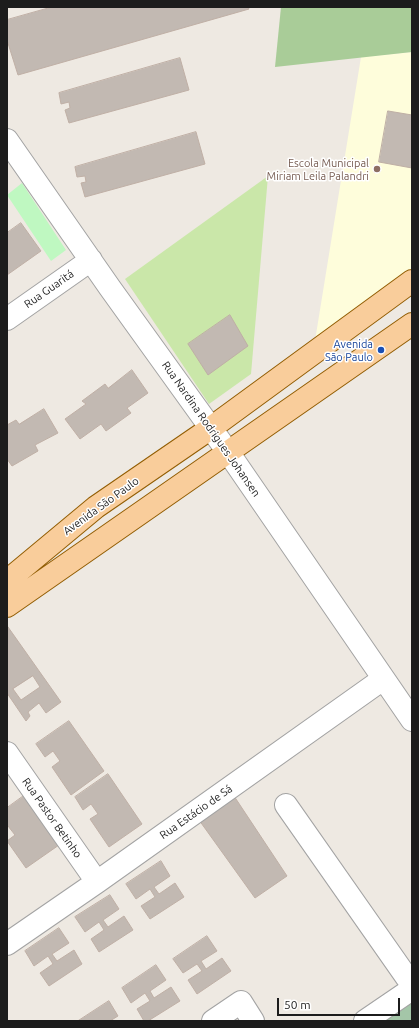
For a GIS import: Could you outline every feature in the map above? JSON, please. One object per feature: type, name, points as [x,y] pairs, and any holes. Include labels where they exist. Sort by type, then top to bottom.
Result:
[{"type":"main road","name":"Avenida São Paulo","points":[[7,581],[96,507],[211,428],[412,281]]},
{"type":"main road","points":[[7,606],[412,324]]},
{"type":"street","name":"Rua Nardina Rodrigues Johansen","points":[[7,140],[228,452],[412,720]]},
{"type":"street","name":"Rua Guaritá","points":[[7,318],[91,260]]},
{"type":"street","name":"Rua Estácio de Sá","points":[[7,944],[97,882],[383,678]]},
{"type":"street","name":"Rua Pastor Betinho","points":[[7,753],[97,882]]},
{"type":"street","points":[[286,805],[412,984]]},
{"type":"street","points":[[365,1021],[412,989]]},
{"type":"street","points":[[213,1021],[242,1002],[253,1021]]},
{"type":"shaded area","name":"Escola Municipal Miriam Leila Palandri","points":[[412,52],[412,281],[313,353],[361,57]]},
{"type":"shaded area","points":[[412,1001],[412,1021],[383,1021]]},
{"type":"green space","points":[[281,7],[412,7],[412,52],[275,67]]},
{"type":"green space","points":[[268,176],[251,374],[209,404],[125,279]]},
{"type":"green space","points":[[22,183],[66,250],[51,261],[7,195]]},
{"type":"building","points":[[52,7],[248,7],[249,9],[18,75],[7,40],[7,20]]},
{"type":"building","points":[[180,58],[189,90],[69,123],[65,110],[70,108],[69,102],[61,104],[59,93]]},
{"type":"building","points":[[388,111],[412,115],[412,168],[379,162]]},
{"type":"building","points":[[196,132],[205,164],[85,197],[81,183],[86,182],[85,176],[77,177],[75,167]]},
{"type":"building","points":[[21,223],[41,251],[7,275],[7,233]]},
{"type":"building","points":[[230,315],[248,346],[208,375],[188,344]]},
{"type":"building","points":[[132,370],[148,393],[127,408],[131,413],[106,431],[101,424],[80,439],[65,419],[86,404],[82,401],[105,384],[108,388]]},
{"type":"building","points":[[44,409],[58,433],[35,445],[38,451],[12,466],[7,459],[7,425],[16,420],[19,424]]},
{"type":"building","points":[[8,627],[61,702],[46,713],[39,703],[28,712],[30,716],[26,721],[7,693]]},
{"type":"building","points":[[33,676],[40,687],[21,700],[13,689]]},
{"type":"building","points":[[69,721],[104,771],[71,795],[52,767],[60,761],[53,751],[45,757],[36,744]]},
{"type":"building","points":[[108,774],[142,824],[109,847],[90,819],[98,814],[91,804],[83,810],[75,797]]},
{"type":"building","points":[[25,795],[59,845],[26,868],[7,841],[15,835],[8,826],[7,827],[7,808]]},
{"type":"building","points":[[234,796],[287,876],[255,898],[199,820]]},
{"type":"building","points":[[161,861],[170,876],[154,887],[159,894],[175,883],[184,897],[150,919],[141,906],[155,897],[150,889],[136,899],[126,884]]},
{"type":"building","points":[[110,895],[119,909],[103,920],[108,927],[124,916],[133,930],[99,952],[91,939],[104,930],[99,922],[85,932],[75,917]]},
{"type":"building","points":[[59,928],[69,943],[52,954],[57,961],[74,950],[82,964],[49,986],[40,973],[53,964],[48,956],[34,966],[25,951]]},
{"type":"building","points":[[207,936],[217,951],[201,961],[206,969],[222,958],[231,971],[197,994],[188,980],[202,971],[197,964],[183,973],[173,959]]},
{"type":"building","points":[[156,965],[166,980],[150,991],[154,998],[171,987],[180,1001],[148,1021],[144,1021],[137,1009],[150,1001],[145,993],[131,1003],[122,988]]},
{"type":"building","points":[[109,1001],[118,1016],[110,1021],[78,1021]]},
{"type":"place","name":"Escola Municipal Miriam Leila Palandri","points":[[377,169]]},
{"type":"place","name":"Avenida São Paulo","points":[[381,350]]}]
